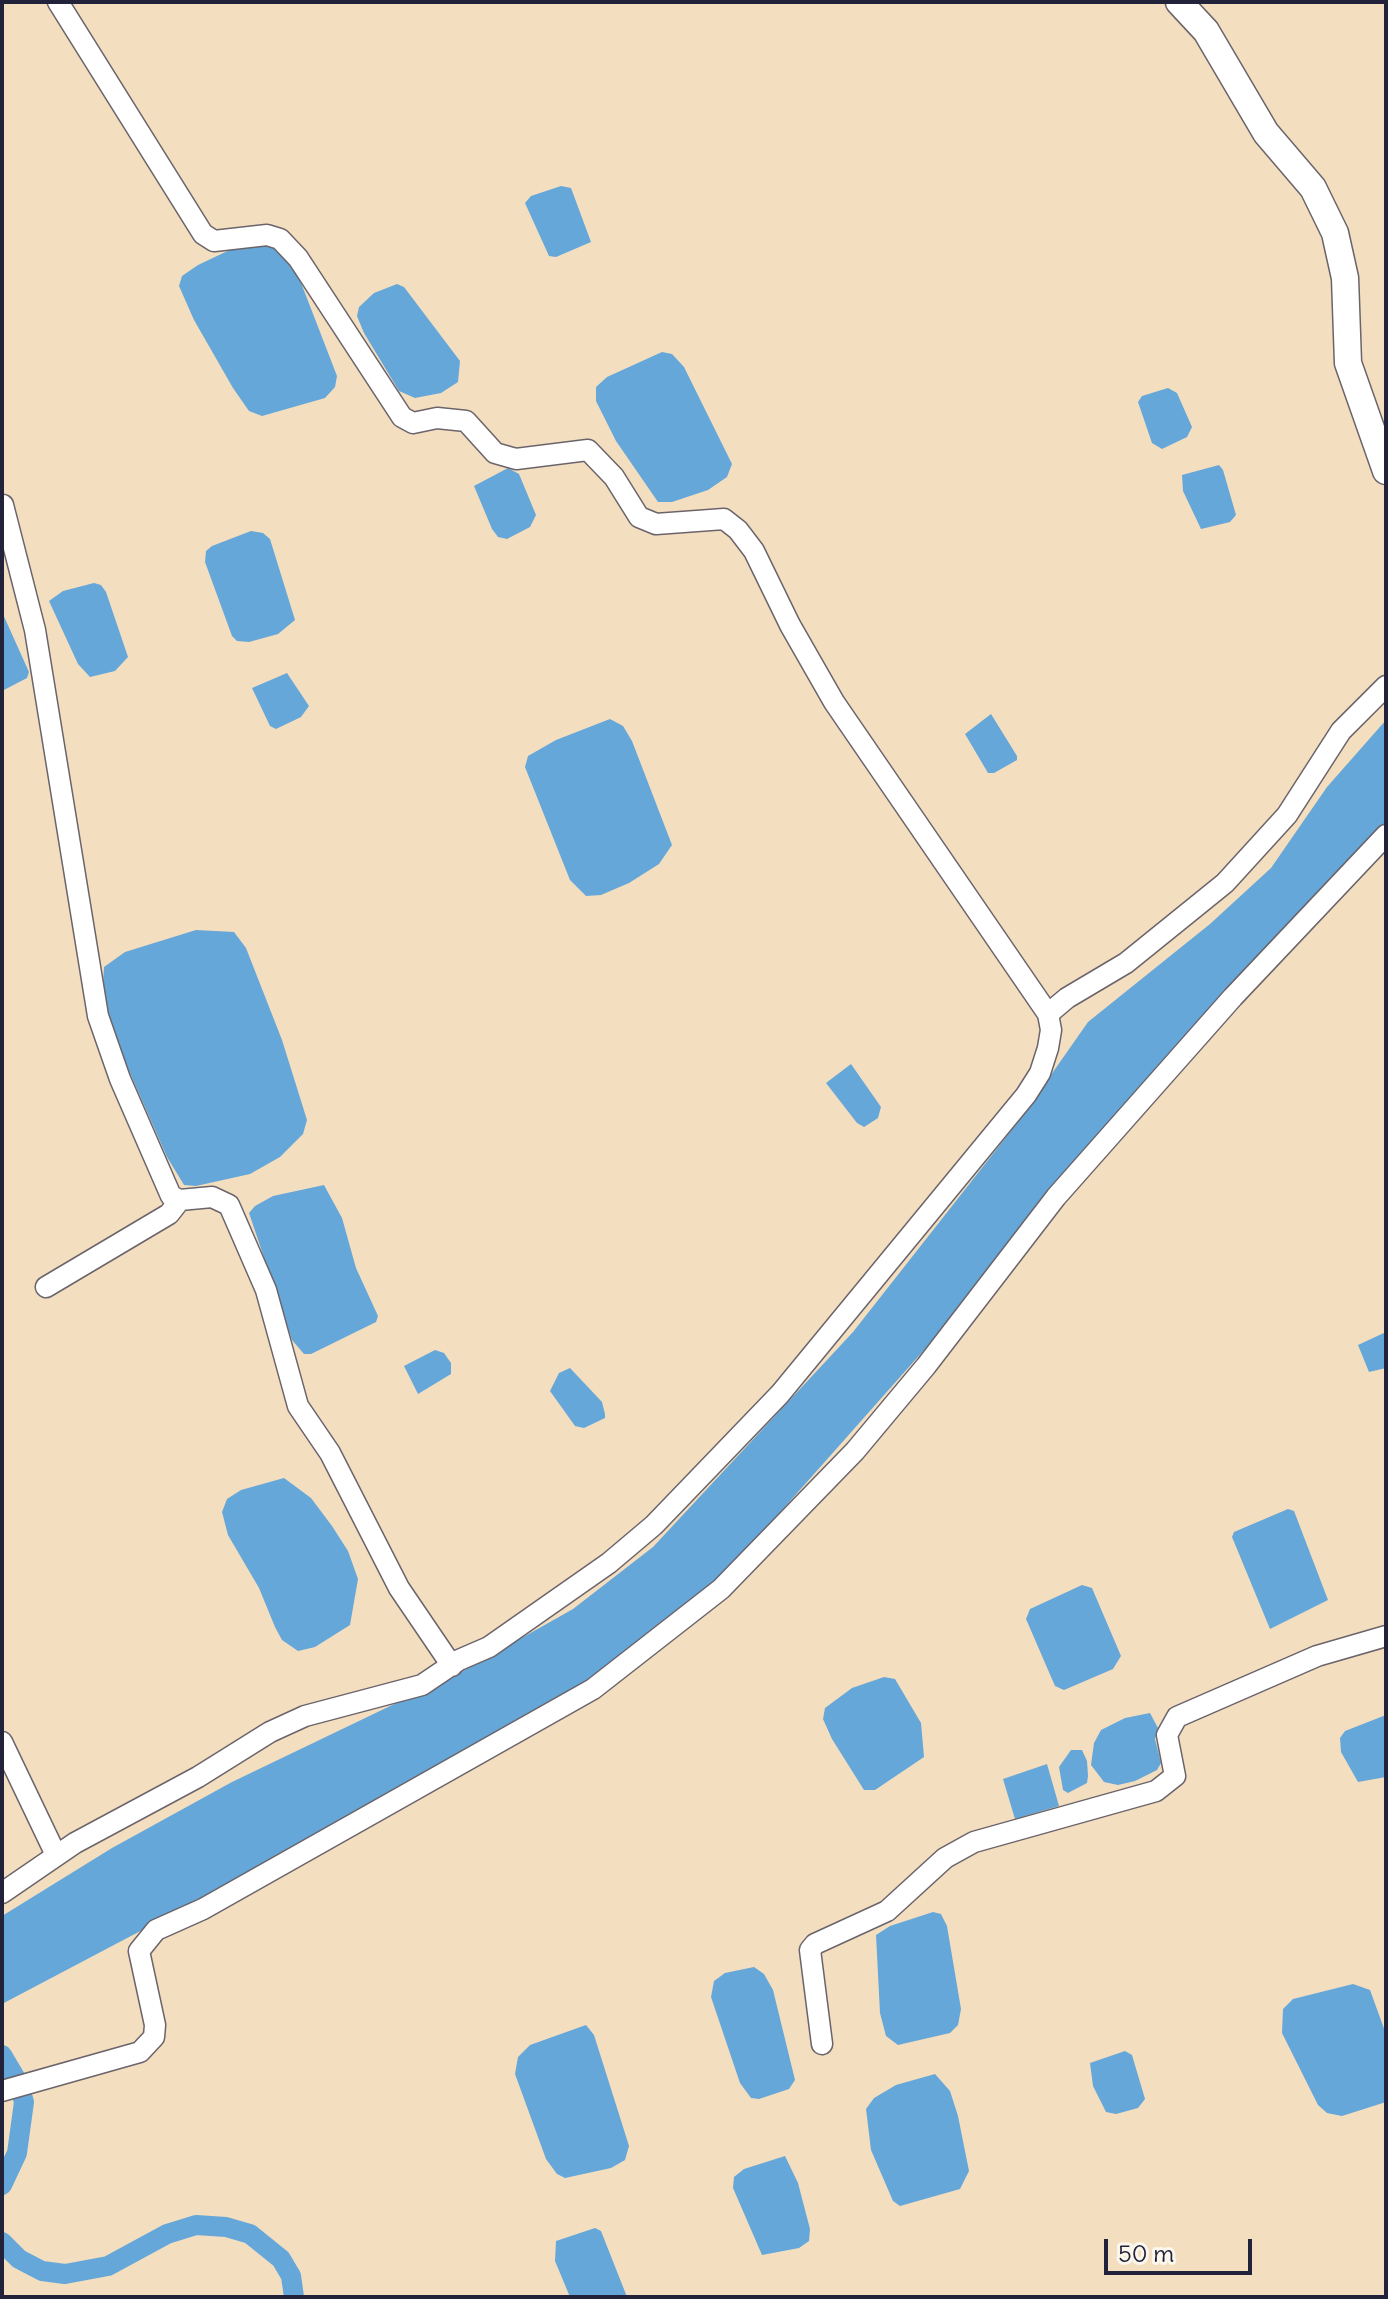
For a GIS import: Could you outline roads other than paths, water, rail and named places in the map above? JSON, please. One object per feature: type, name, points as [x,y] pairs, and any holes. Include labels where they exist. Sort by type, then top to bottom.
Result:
[{"type":"street","points":[[2,1893],[56,1855],[198,1777],[270,1732],[305,1716],[422,1685],[489,1647],[609,1563],[705,1476],[770,1405],[1026,1095],[1040,1073],[1051,1030],[1048,1014],[834,702],[790,625],[754,551],[738,530],[724,519],[656,524],[639,517],[614,477],[588,450],[516,459],[495,453],[466,421],[437,418],[413,423],[402,417],[298,258],[280,239],[267,235],[214,241],[203,234],[58,2]]},
{"type":"street","points":[[1179,2],[1206,31],[1266,133],[1313,188],[1335,233],[1344,267],[1348,363],[1386,471]]},
{"type":"street","points":[[3,505],[35,630],[98,1016],[120,1079],[171,1196],[180,1200],[212,1197],[229,1205],[266,1290],[298,1406],[330,1453],[399,1588],[452,1666]]},
{"type":"street","points":[[1048,1014],[1067,998],[1126,963],[1225,883],[1287,815],[1341,731],[1386,686]]},
{"type":"street","points":[[2,2091],[129,2057],[150,2045],[155,2025],[139,1951],[156,1930],[203,1909],[593,1689],[721,1589],[855,1451],[926,1366],[1056,1197],[1233,997],[1386,835]]},
{"type":"street","points":[[46,1287],[169,1214],[180,1200]]},
{"type":"street","points":[[822,2044],[810,1950],[815,1944],[887,1911],[945,1858],[974,1842],[1156,1791],[1175,1776],[1167,1735],[1177,1717],[1317,1656],[1386,1636]]},
{"type":"street","points":[[2,1742],[56,1855]]},
{"type":"water","points":[[561,186],[571,188],[591,242],[556,257],[549,256],[525,203],[531,196]]},
{"type":"water","points":[[257,243],[272,245],[284,253],[298,275],[337,376],[335,387],[325,398],[262,416],[249,411],[233,388],[194,320],[179,286],[182,276],[198,265],[236,247]]},
{"type":"water","points":[[397,284],[404,287],[460,361],[458,382],[441,393],[415,398],[399,391],[357,316],[359,307],[374,293]]},
{"type":"water","points":[[662,352],[672,354],[684,367],[732,464],[727,477],[708,490],[672,502],[658,502],[616,441],[596,401],[596,387],[607,377]]},
{"type":"water","points":[[1168,388],[1177,393],[1192,427],[1187,437],[1162,449],[1152,443],[1138,402],[1142,396]]},
{"type":"water","points":[[1219,465],[1236,515],[1230,522],[1201,529],[1183,491],[1182,475]]},
{"type":"water","points":[[508,468],[519,474],[536,515],[530,527],[507,539],[498,537],[492,529],[474,486]]},
{"type":"water","points":[[251,531],[263,533],[270,539],[295,620],[278,634],[249,642],[237,641],[232,636],[205,562],[206,551],[212,546]]},
{"type":"water","points":[[94,583],[101,585],[106,592],[128,657],[115,671],[90,677],[78,664],[49,601],[63,591]]},
{"type":"water","points":[[2,612],[29,672],[27,678],[2,691]]},
{"type":"water","points":[[287,673],[309,706],[301,717],[276,729],[270,726],[252,688]]},
{"type":"water","points":[[991,714],[1017,760],[994,773],[988,773],[965,734]]},
{"type":"water","points":[[610,719],[623,726],[632,741],[672,845],[659,864],[629,883],[601,895],[586,896],[570,880],[525,767],[528,756],[556,740]]},
{"type":"water","points":[[1386,720],[1386,829],[697,1606],[533,1724],[2,2004],[2,1916],[112,1848],[232,1782],[463,1671],[573,1609],[653,1547],[853,1332],[1018,1122],[1088,1022],[1210,924],[1271,868],[1327,787]]},
{"type":"water","points":[[196,930],[234,932],[246,948],[282,1040],[307,1120],[303,1134],[280,1157],[250,1174],[196,1186],[184,1185],[167,1157],[122,1055],[106,1011],[103,985],[104,967],[125,952]]},
{"type":"water","points":[[851,1064],[881,1107],[878,1118],[864,1127],[857,1123],[826,1083]]},
{"type":"water","points":[[324,1185],[342,1218],[356,1268],[378,1316],[376,1322],[311,1354],[304,1354],[292,1340],[249,1213],[273,1196]]},
{"type":"water","points":[[1386,1332],[1386,1368],[1369,1372],[1358,1345]]},
{"type":"water","points":[[435,1350],[444,1353],[451,1363],[451,1374],[418,1394],[404,1366]]},
{"type":"water","points":[[570,1368],[602,1402],[605,1414],[605,1418],[584,1428],[575,1426],[550,1391],[559,1373]]},
{"type":"water","points":[[284,1478],[311,1498],[332,1526],[348,1551],[358,1579],[350,1625],[315,1647],[298,1651],[282,1640],[259,1588],[228,1535],[222,1512],[227,1499],[241,1490]]},
{"type":"water","points":[[1288,1509],[1294,1511],[1328,1600],[1270,1629],[1232,1537],[1234,1532]]},
{"type":"water","points":[[1082,1585],[1092,1588],[1121,1656],[1113,1669],[1064,1690],[1055,1686],[1026,1619],[1030,1609]]},
{"type":"water","points":[[884,1677],[895,1679],[921,1723],[924,1757],[875,1790],[864,1790],[823,1719],[825,1708],[852,1688]]},
{"type":"water","points":[[1150,1713],[1158,1728],[1155,1739],[1161,1763],[1157,1770],[1118,1785],[1104,1782],[1091,1765],[1094,1743],[1101,1730],[1125,1718]]},
{"type":"water","points":[[1386,1715],[1386,1777],[1358,1782],[1341,1752],[1340,1738],[1345,1731]]},
{"type":"water","points":[[1071,1750],[1082,1750],[1088,1776],[1087,1783],[1068,1793],[1063,1790],[1059,1767]]},
{"type":"water","points":[[1047,1764],[1059,1806],[1015,1819],[1003,1779]]},
{"type":"water","points":[[933,1912],[941,1914],[947,1926],[961,2009],[958,2025],[950,2033],[898,2045],[886,2036],[880,2013],[876,1935],[890,1926]]},
{"type":"water","points":[[754,1967],[764,1974],[773,1990],[795,2080],[789,2089],[759,2099],[751,2098],[740,2083],[711,1997],[714,1981],[725,1973]]},
{"type":"water","points":[[1353,1984],[1370,1990],[1386,2034],[1386,2102],[1342,2116],[1327,2113],[1318,2105],[1282,2033],[1283,2009],[1293,1999]]},
{"type":"water","points":[[586,2025],[594,2035],[629,2146],[625,2160],[611,2168],[565,2178],[557,2174],[546,2159],[515,2074],[518,2057],[530,2045]]},
{"type":"water","points":[[1125,2051],[1132,2055],[1145,2099],[1138,2108],[1116,2114],[1106,2112],[1093,2086],[1090,2063]]},
{"type":"water","points":[[935,2074],[950,2091],[969,2171],[960,2189],[900,2206],[893,2201],[871,2150],[866,2109],[874,2098],[896,2085]]},
{"type":"water","points":[[785,2156],[798,2183],[810,2229],[809,2241],[799,2248],[762,2255],[733,2188],[734,2177],[744,2169]]},
{"type":"water","points":[[595,2228],[601,2231],[627,2297],[570,2297],[555,2261],[556,2241]]},
{"type":"waterway","points":[[2,2055],[18,2082],[24,2102],[17,2153],[2,2185]]},
{"type":"waterway","points":[[2,2242],[19,2259],[42,2271],[65,2274],[108,2266],[167,2234],[196,2225],[226,2227],[250,2234],[281,2259],[291,2276],[294,2297]]}]
